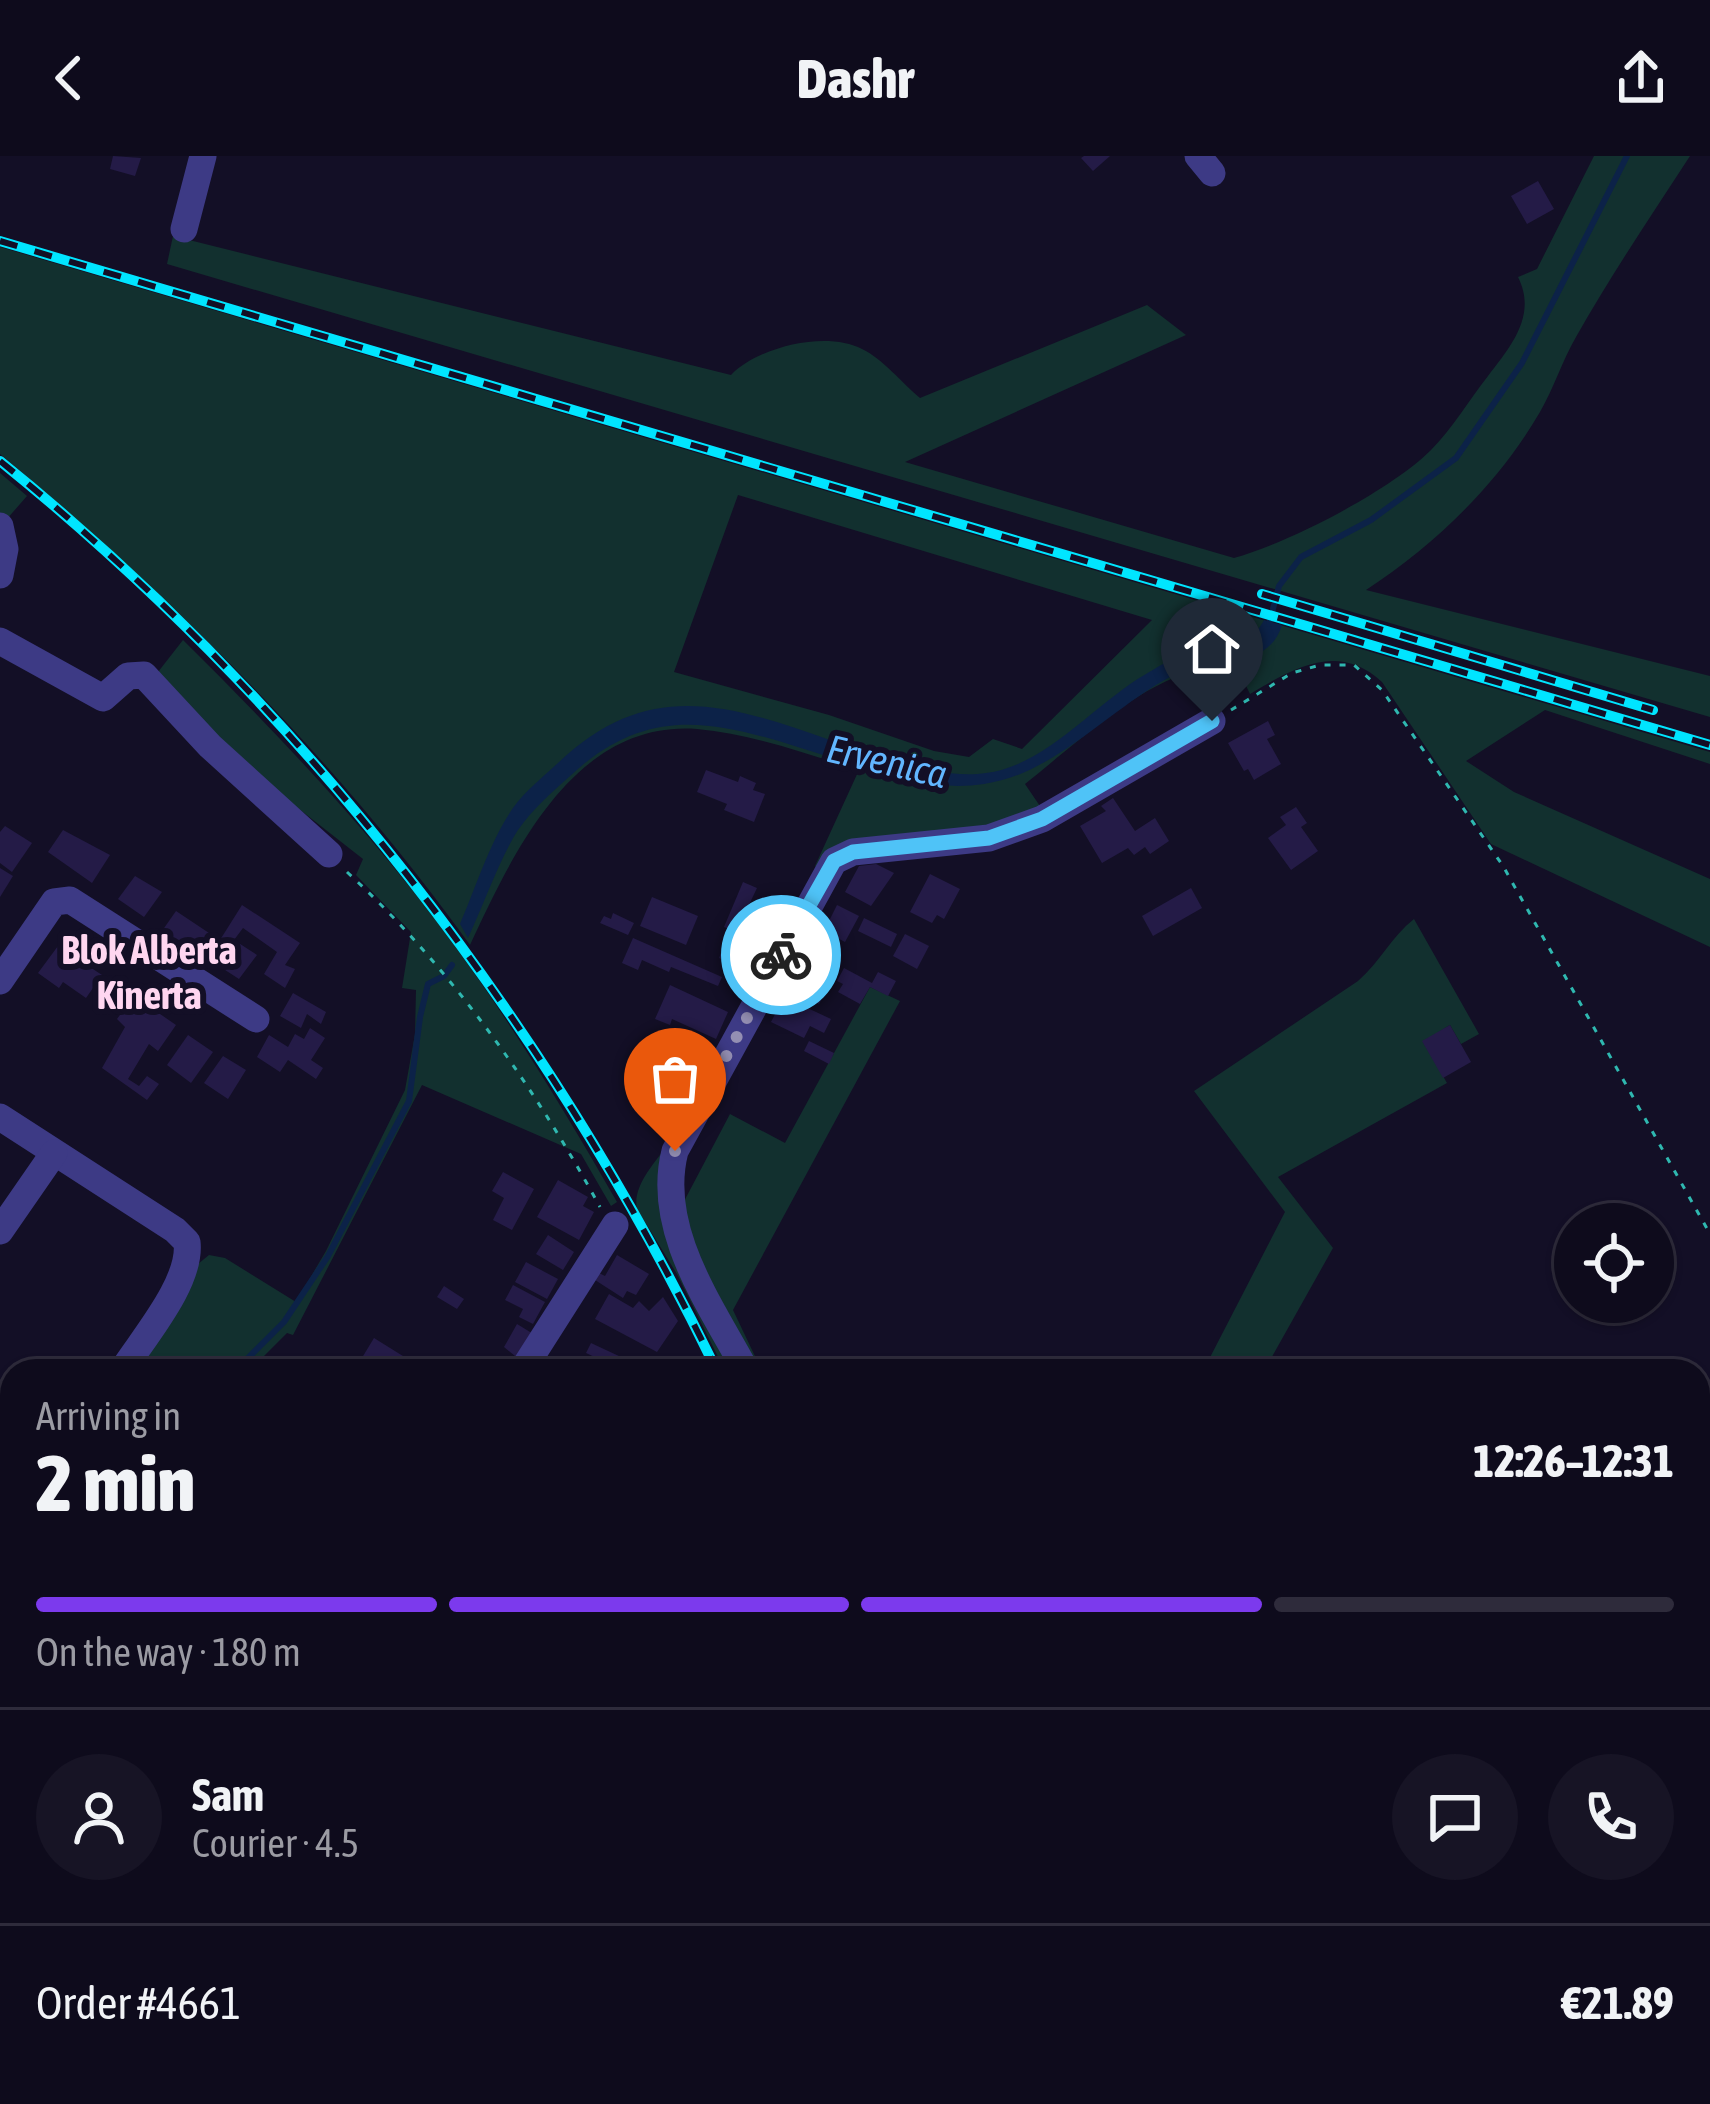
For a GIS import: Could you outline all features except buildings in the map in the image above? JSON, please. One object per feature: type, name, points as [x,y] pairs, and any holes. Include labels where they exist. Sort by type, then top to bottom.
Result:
[{"type":"street","points":[[184,229],[203,156]]},
{"type":"street","points":[[0,575],[5,549],[1,527]]},
{"type":"street","points":[[0,641],[103,698],[128,676],[144,675],[209,746],[329,854]]},
{"type":"street","points":[[740,1359],[679,1240],[668,1181],[675,1151],[834,861],[853,852],[989,838],[1042,819],[1212,721]]},
{"type":"street","points":[[0,981],[54,902],[70,899],[256,1019]]},
{"type":"street","points":[[0,1117],[175,1229],[187,1242],[184,1271],[129,1359]]},
{"type":"street","points":[[0,1231],[54,1153]]},
{"type":"street","points":[[530,1359],[614,1227]]},
{"type":"path","points":[[1212,721],[1292,674],[1336,663],[1366,672],[1503,866],[1710,1234]]},
{"type":"path","points":[[329,854],[414,936],[529,1085],[614,1227]]},
{"type":"green space","points":[[1594,156],[1690,156],[1603,291],[1540,412],[1505,464],[1440,533],[1366,590],[1710,676],[1710,717],[167,264],[173,236],[731,375],[758,356],[793,344],[847,344],[877,359],[920,398],[1147,305],[1186,335],[905,462],[1234,558],[1366,498],[1439,442],[1513,341],[1525,304],[1518,277],[1537,269]]},
{"type":"green space","points":[[0,247],[1710,752],[1710,764],[1545,710],[1466,761],[1514,792],[1710,879],[1710,947],[1491,844],[1382,682],[1366,670],[1332,661],[1300,668],[1250,694],[1237,667],[1170,680],[1104,720],[1025,784],[1044,812],[819,869],[815,866],[859,770],[739,735],[697,729],[654,732],[616,746],[582,769],[554,799],[506,871],[470,945],[365,811],[251,685],[129,566],[0,454]],"holes":[[[738,495],[1152,620],[1022,749],[993,739],[969,757],[934,751],[829,715],[674,672]]]},
{"type":"green space","points":[[0,473],[27,496],[6,520],[0,515]]},
{"type":"green space","points":[[183,640],[335,798],[406,882],[491,998],[617,1202],[611,1206],[581,1154],[422,1085],[293,1335],[287,1333],[261,1359],[137,1359],[198,1264],[209,1255],[225,1258],[296,1302],[405,1090],[415,1034],[416,990],[402,988],[411,932],[356,875],[363,859],[239,762],[158,672]]},
{"type":"green space","points":[[1414,919],[1479,1034],[1461,1044],[1450,1025],[1423,1042],[1447,1083],[1278,1177],[1333,1248],[1271,1359],[1209,1359],[1285,1212],[1194,1091],[1358,981]]},
{"type":"green space","points":[[870,987],[900,1001],[733,1310],[756,1359],[745,1359],[696,1252],[681,1207],[730,1114],[785,1143]]},
{"type":"green space","points":[[668,1144],[664,1171],[733,1359],[719,1359],[677,1274],[637,1209],[641,1183]]},
{"type":"water","points":[[1264,620],[1282,625],[1264,650],[1172,676],[1058,754],[1010,778],[984,784],[907,780],[727,728],[663,727],[632,735],[601,751],[535,809],[511,841],[468,938],[460,924],[490,849],[518,802],[590,737],[622,719],[654,709],[719,708],[905,765],[947,773],[986,773],[1008,768],[1050,746],[1162,665],[1190,653],[1236,645],[1256,632]]},
{"type":"waterway","name":"Ervenica","points":[[1269,624],[1279,586],[1301,557],[1371,520],[1456,458],[1522,363],[1627,156]]},
{"type":"waterway","name":"Ervenica","points":[[247,1359],[284,1322],[328,1256],[409,1101],[428,984],[444,976],[452,965]]},
{"type":"railway","points":[[0,241],[1710,745]]},
{"type":"railway","points":[[0,461],[111,556],[216,657],[315,764],[408,877],[495,994],[576,1116],[650,1242],[711,1359]]},
{"type":"railway","points":[[1262,594],[1653,710]]},
{"type":"way so far","points":[[675,1151],[781,955]]},
{"type":"district","name":"Blok Alberta Kinerta","points":[[149,972]]},
{"type":"route","points":[[781,955],[834,861],[853,852],[989,838],[1042,819],[1212,721]]}]
